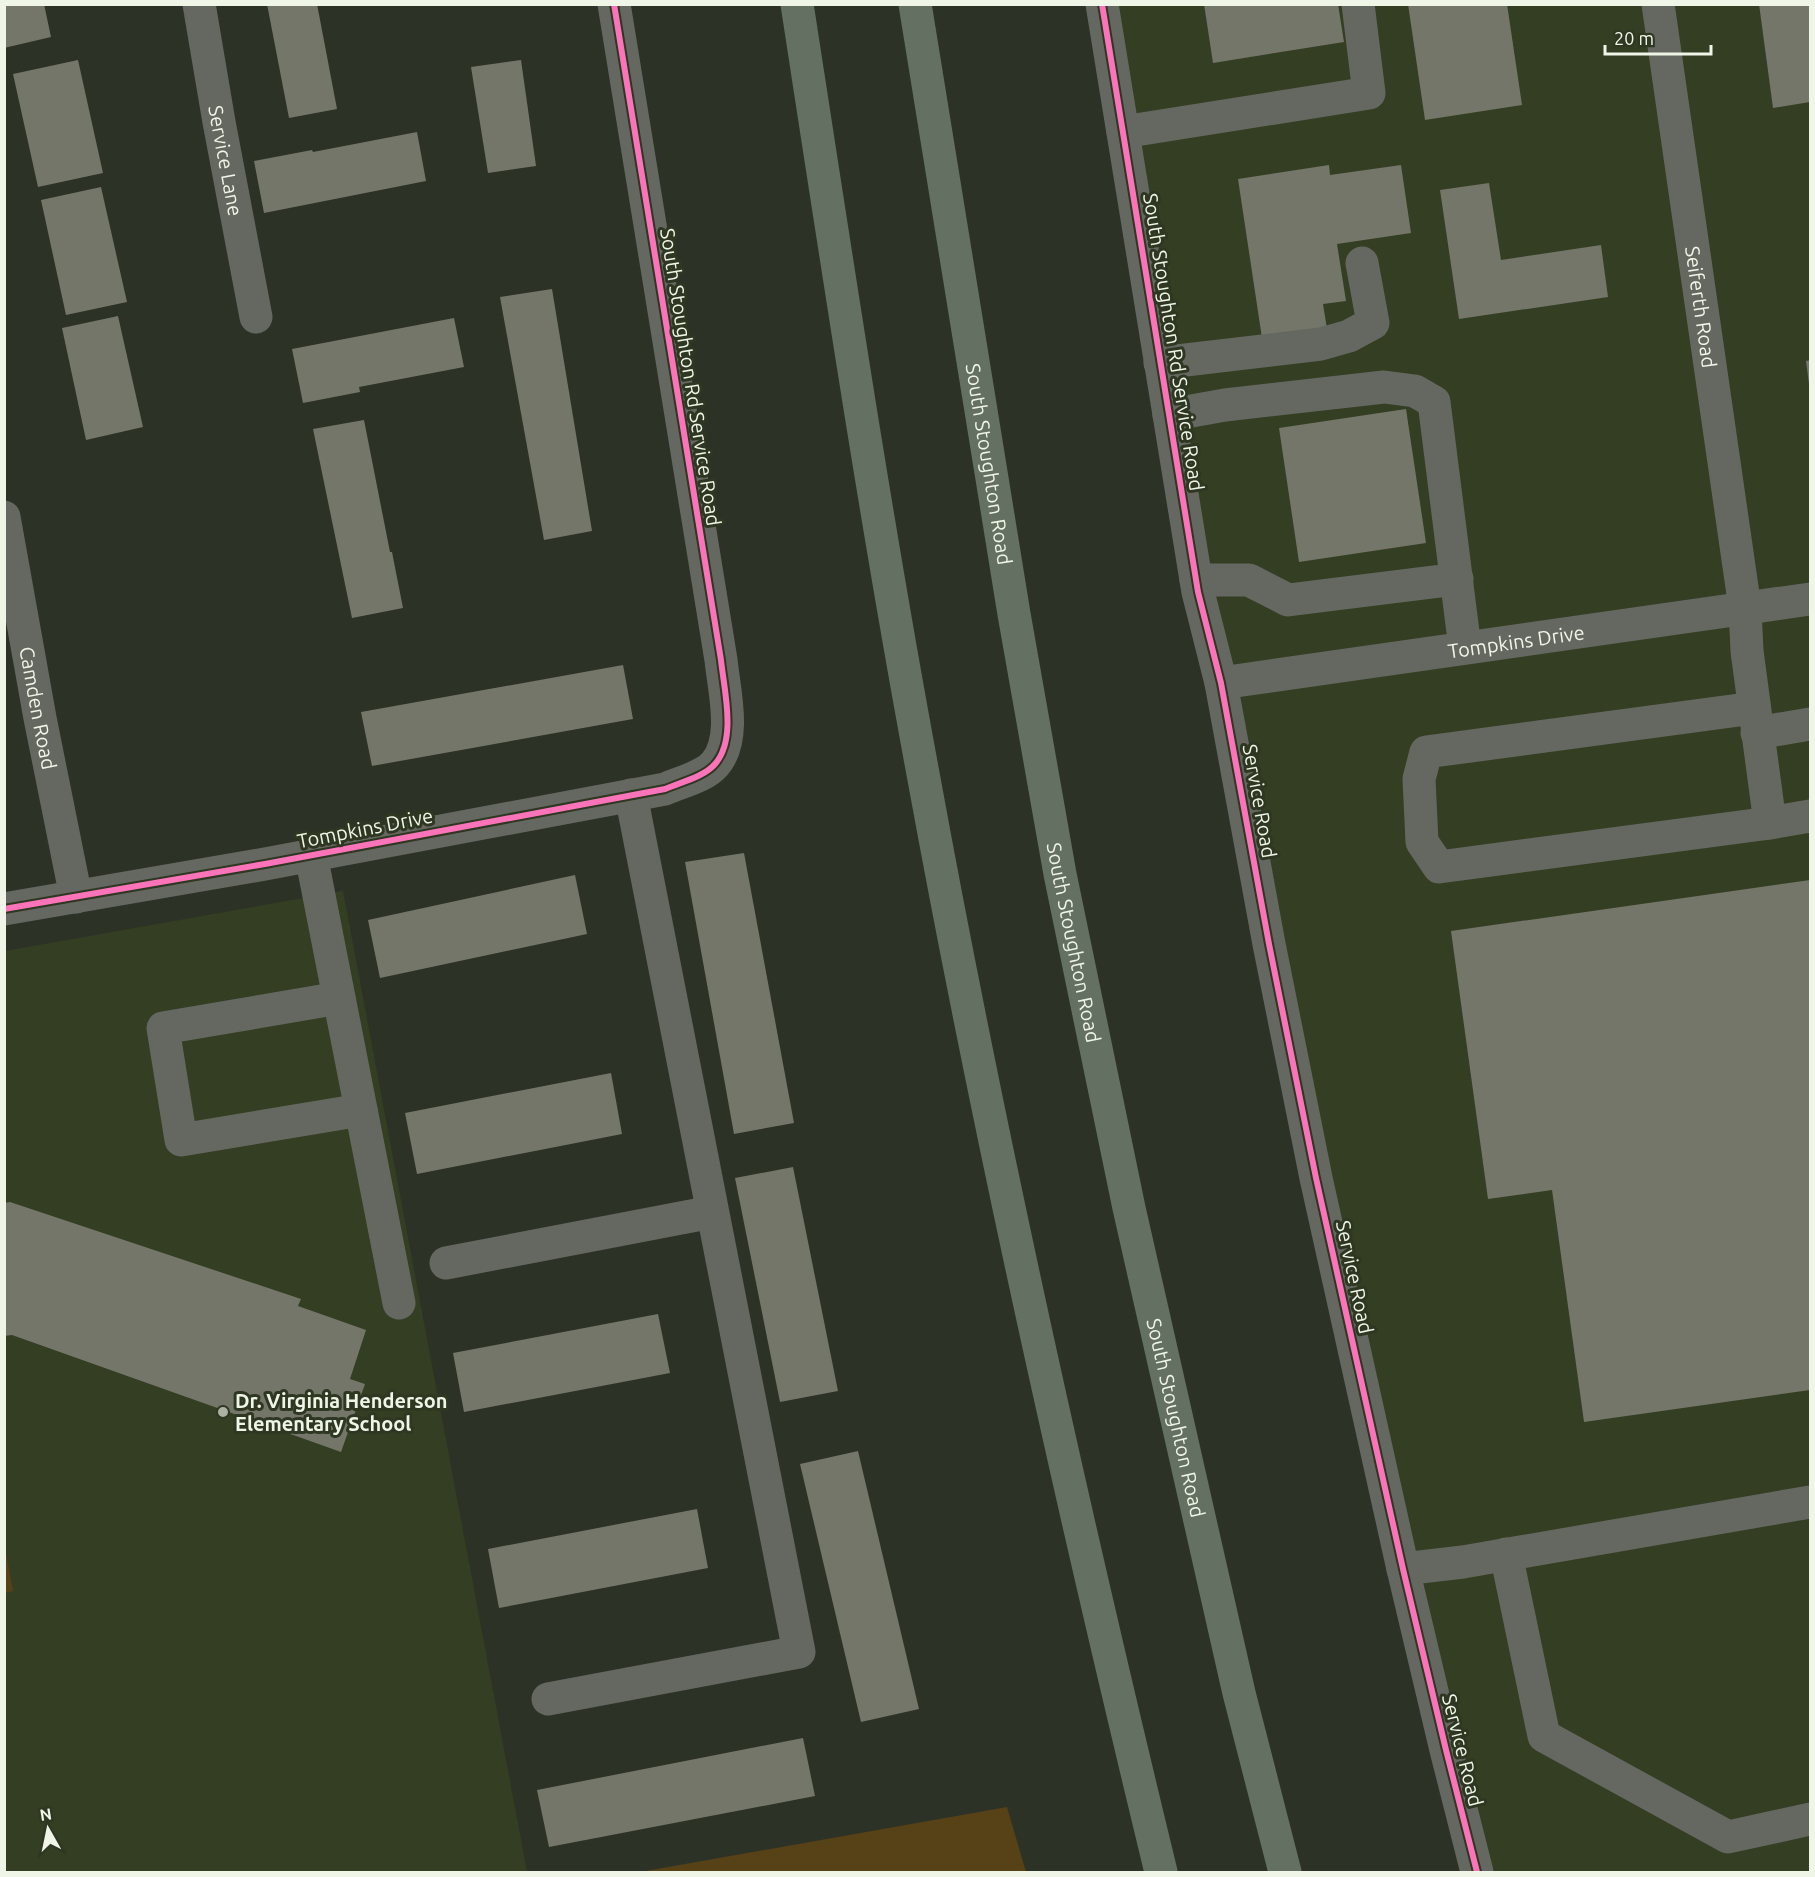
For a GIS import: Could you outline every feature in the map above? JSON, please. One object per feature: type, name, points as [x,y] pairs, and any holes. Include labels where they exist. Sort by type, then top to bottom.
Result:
[{"type":"main road","points":[[797,4],[854,367],[929,809],[1045,1377],[1161,1872]]},
{"type":"main road","name":"South Stoughton Road","points":[[915,4],[1011,591],[1060,874],[1134,1231],[1239,1693],[1285,1872]]},
{"type":"street","name":"Service Lane","points":[[199,4],[256,317]]},
{"type":"street","name":"South Stoughton Rd Service Road","points":[[614,4],[721,660],[728,732],[726,745],[721,755]]},
{"type":"street","name":"South Stoughton Rd Service Road","points":[[1102,4],[1196,580],[1221,683]]},
{"type":"street","points":[[1123,132],[1369,93],[1358,4]]},
{"type":"street","name":"Seiferth Road","points":[[1658,4],[1745,608],[1747,651],[1770,823]]},
{"type":"street","points":[[1160,363],[1321,344],[1349,336],[1373,323],[1362,263]]},
{"type":"street","points":[[1169,416],[1225,405],[1384,387],[1415,391],[1434,402],[1466,648]]},
{"type":"street","name":"Camden Road","points":[[4,517],[40,718],[76,897]]},
{"type":"street","points":[[1196,580],[1249,580],[1288,600],[1457,579]]},
{"type":"street","name":"Tompkins Drive","points":[[1221,683],[1810,599]]},
{"type":"street","name":"Service Road","points":[[1221,683],[1302,1108],[1403,1569],[1478,1872]]},
{"type":"street","points":[[1810,724],[1756,720],[1426,752],[1419,779],[1422,842],[1439,867],[1810,816]]},
{"type":"street","name":"Tompkins Drive","points":[[4,909],[665,789],[715,764],[721,755]]},
{"type":"street","points":[[548,1699],[799,1652],[631,795]]},
{"type":"street","points":[[311,855],[399,1303]]},
{"type":"street","points":[[339,998],[163,1028],[181,1140],[361,1110]]},
{"type":"street","points":[[446,1263],[712,1212]]},
{"type":"street","points":[[1403,1569],[1506,1554],[1810,1502]]},
{"type":"street","points":[[1506,1554],[1544,1736],[1728,1837],[1810,1819]]},
{"type":"shaded area","points":[[1102,5],[1810,5],[1810,1872],[1472,1872],[1316,1178]]},
{"type":"shaded area","name":"Dr. Virginia Henderson Elementary School","points":[[343,891],[527,1872],[5,1872],[5,951]]},
{"type":"shaded area","points":[[5,1548],[13,1591],[4,1593]]},
{"type":"shaded area","points":[[1007,1807],[1026,1872],[640,1872]]},
{"type":"building","points":[[4,4],[44,4],[51,37],[4,48]]},
{"type":"building","points":[[267,4],[317,4],[337,109],[289,118]]},
{"type":"building","points":[[1204,4],[1338,4],[1344,42],[1213,63]]},
{"type":"building","points":[[1408,4],[1507,4],[1522,105],[1425,120]]},
{"type":"building","points":[[1759,4],[1810,4],[1810,102],[1773,108]]},
{"type":"building","points":[[78,60],[103,173],[38,187],[13,74]]},
{"type":"building","points":[[521,60],[536,166],[488,173],[471,67]]},
{"type":"building","points":[[417,132],[426,181],[264,213],[254,161]]},
{"type":"building","points":[[1329,165],[1330,175],[1401,165],[1411,233],[1337,244],[1346,301],[1323,304],[1327,329],[1262,338],[1238,179]]},
{"type":"building","points":[[1489,183],[1501,260],[1601,245],[1608,297],[1459,319],[1440,190]]},
{"type":"building","points":[[101,187],[127,302],[66,315],[41,200]]},
{"type":"building","points":[[552,289],[592,531],[544,540],[500,297]]},
{"type":"building","points":[[118,316],[143,427],[86,440],[62,328]]},
{"type":"building","points":[[454,318],[464,367],[359,387],[360,392],[303,403],[292,349]]},
{"type":"building","points":[[1810,360],[1810,384],[1809,384],[1806,361]]},
{"type":"building","points":[[1406,409],[1426,543],[1299,562],[1279,428]]},
{"type":"building","points":[[364,420],[403,608],[352,618],[313,429]]},
{"type":"building","points":[[623,665],[633,719],[372,766],[361,712]]},
{"type":"building","points":[[744,853],[794,1123],[734,1134],[685,862]]},
{"type":"building","points":[[575,875],[587,934],[380,978],[368,920]]},
{"type":"building","points":[[1810,880],[1810,1390],[1584,1422],[1552,1190],[1488,1199],[1451,931]]},
{"type":"building","points":[[611,1073],[622,1134],[417,1174],[405,1113]]},
{"type":"building","points":[[793,1167],[838,1391],[780,1402],[735,1178]]},
{"type":"building","name":"Dr. Virginia Henderson Elementary School","points":[[10,1202],[301,1299],[298,1306],[366,1330],[350,1379],[365,1384],[341,1452],[12,1335],[4,1336],[4,1203]]},
{"type":"building","points":[[658,1314],[670,1373],[464,1412],[453,1353]]},
{"type":"building","points":[[858,1451],[919,1709],[861,1722],[800,1464]]},
{"type":"building","points":[[697,1509],[708,1568],[499,1608],[488,1549]]},
{"type":"building","points":[[803,1738],[815,1796],[549,1847],[537,1790]]},
{"type":"cycle path","points":[[4,909],[265,864],[665,789],[699,776],[710,769],[722,754],[726,741],[727,714],[721,660],[614,4]]},
{"type":"cycle path","points":[[1102,4],[1198,592],[1221,683],[1269,944],[1316,1178],[1403,1569],[1477,1872]]},
{"type":"place","name":"Dr. Virginia Henderson Elementary School","points":[[223,1412]]}]
